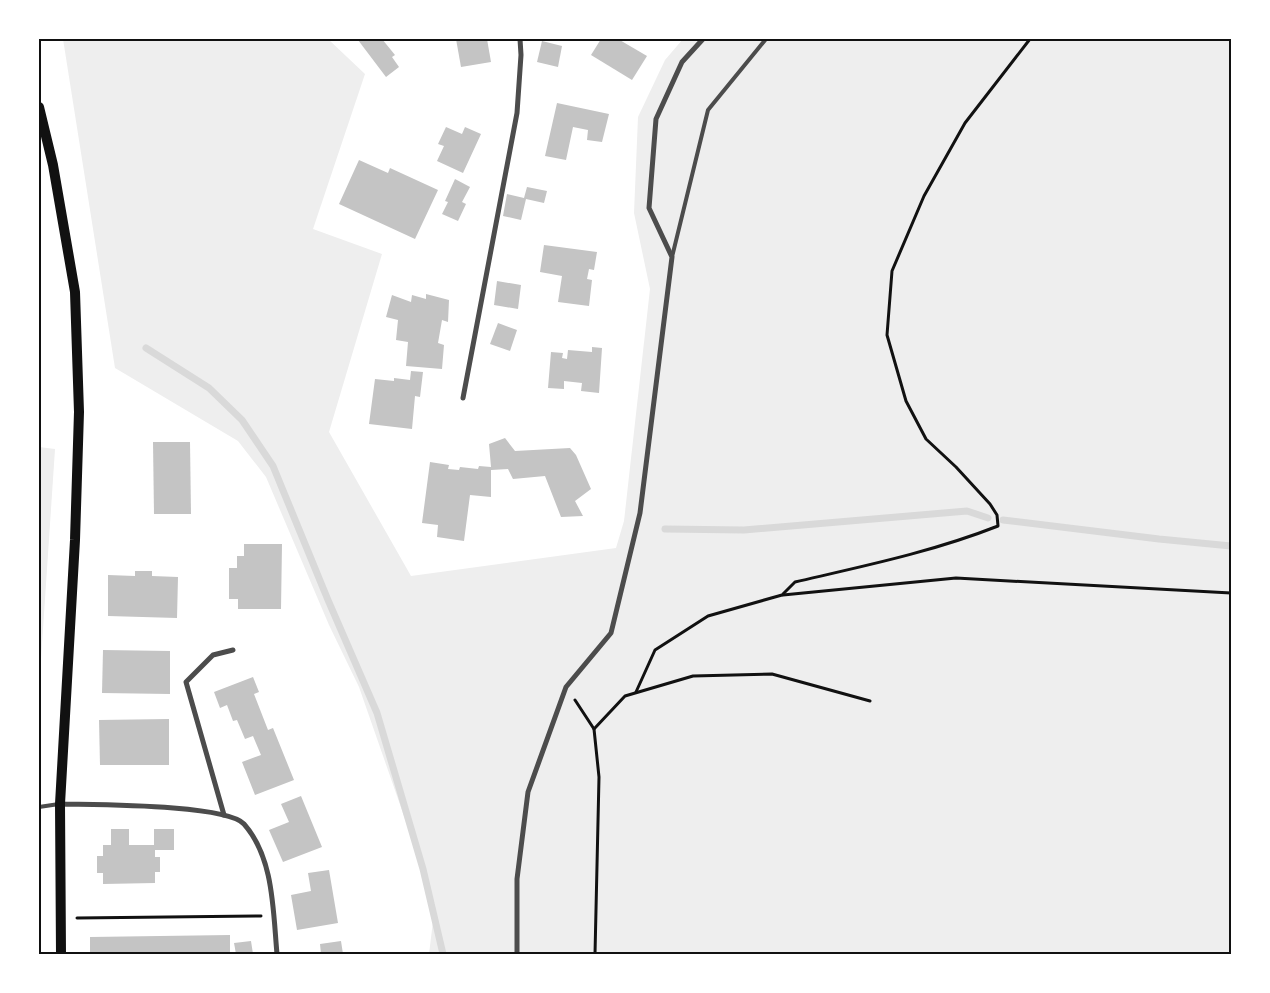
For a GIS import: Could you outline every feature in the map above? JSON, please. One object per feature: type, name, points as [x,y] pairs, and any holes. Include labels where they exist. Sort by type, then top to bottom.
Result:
[{"type":"main road","points":[[39,107],[53,165],[76,301],[79,422],[75,540],[60,804],[61,954]]},
{"type":"street","points":[[463,398],[517,113],[521,56],[520,39]]},
{"type":"street","points":[[517,954],[517,879],[528,792],[566,687],[611,633],[640,513],[672,258],[649,208],[656,119],[682,62],[703,39]]},
{"type":"street","points":[[224,815],[186,682],[213,655],[232,650]]},
{"type":"street","points":[[60,804],[184,808],[224,815],[243,823],[261,851],[272,896],[277,954]]},
{"type":"lane","points":[[672,258],[708,110],[766,39]]},
{"type":"lane","points":[[40,807],[60,804]]},
{"type":"path","points":[[782,595],[795,582],[917,554],[998,526],[996,515],[990,504],[956,467],[926,439],[906,402],[887,335],[892,270],[924,196],[965,123],[1030,39]]},
{"type":"path","points":[[636,692],[654,650],[708,616],[782,595],[956,578],[1231,593]]},
{"type":"path","points":[[594,729],[625,696],[694,676],[772,674],[870,701]]},
{"type":"path","points":[[566,687],[594,729],[599,777],[596,954]]},
{"type":"path","points":[[61,918],[274,916]]},
{"type":"shaded area","points":[[63,39],[328,39],[365,74],[313,229],[382,254],[329,432],[411,576],[616,548],[624,521],[650,289],[634,213],[638,117],[665,60],[683,39],[1231,39],[1231,954],[429,954],[435,905],[359,687],[329,625],[266,477],[238,441],[115,368]]},
{"type":"shaded area","points":[[39,447],[55,449],[39,689]]},
{"type":"building","points":[[382,39],[395,55],[392,57],[399,67],[386,77],[358,40]]},
{"type":"building","points":[[456,39],[487,39],[491,62],[461,67]]},
{"type":"building","points":[[601,39],[618,39],[647,56],[632,80],[591,55]]},
{"type":"building","points":[[542,41],[562,46],[558,67],[537,62]]},
{"type":"building","points":[[557,103],[609,114],[602,142],[587,140],[588,130],[573,127],[566,160],[545,156]]},
{"type":"building","points":[[446,127],[462,134],[465,127],[481,134],[463,173],[437,161],[444,146],[438,144]]},
{"type":"building","points":[[359,160],[388,173],[390,168],[438,190],[415,239],[339,204]]},
{"type":"building","points":[[455,179],[470,187],[462,202],[466,204],[458,221],[442,214],[448,202],[445,201]]},
{"type":"building","points":[[527,187],[547,191],[544,203],[526,199],[521,220],[503,216],[507,194],[524,198]]},
{"type":"building","points":[[544,245],[597,252],[594,270],[589,269],[587,279],[592,280],[589,306],[558,302],[562,276],[540,272]]},
{"type":"building","points":[[497,281],[521,285],[518,309],[494,305]]},
{"type":"building","points":[[426,294],[449,300],[448,322],[442,320],[438,343],[444,345],[442,369],[406,366],[408,342],[396,340],[398,320],[386,317],[392,295],[411,302],[412,295],[426,299]]},
{"type":"building","points":[[498,323],[517,330],[510,351],[490,344]]},
{"type":"building","points":[[592,347],[602,348],[599,393],[581,391],[582,383],[564,381],[564,389],[548,388],[551,352],[563,353],[562,358],[567,359],[568,350],[592,352]]},
{"type":"building","points":[[411,371],[423,372],[420,397],[415,396],[412,429],[369,424],[375,379],[394,381],[394,378],[410,380]]},
{"type":"building","points":[[505,438],[515,451],[570,448],[576,455],[591,489],[575,501],[583,516],[561,517],[545,476],[513,479],[508,469],[491,470],[491,497],[470,495],[464,541],[437,537],[438,525],[422,523],[430,462],[449,465],[448,469],[459,470],[460,467],[478,469],[479,466],[491,467],[489,444]]},
{"type":"building","points":[[153,442],[190,442],[191,514],[154,514]]},
{"type":"building","points":[[244,544],[282,544],[281,609],[238,609],[238,599],[229,599],[229,568],[237,568],[237,556],[244,556]]},
{"type":"building","points":[[135,571],[152,571],[152,576],[178,577],[177,618],[108,616],[108,575],[135,576]]},
{"type":"building","points":[[103,650],[170,651],[170,694],[102,693]]},
{"type":"building","points":[[253,677],[259,692],[254,694],[268,730],[273,728],[294,780],[255,795],[242,762],[261,755],[253,736],[245,739],[237,720],[233,721],[227,705],[220,708],[214,692]]},
{"type":"building","points":[[169,719],[169,765],[100,765],[99,720]]},
{"type":"building","points":[[301,796],[322,847],[283,862],[269,830],[289,822],[281,804]]},
{"type":"building","points":[[111,829],[129,829],[129,845],[154,845],[154,829],[174,829],[174,850],[155,850],[155,857],[160,857],[160,872],[155,872],[155,883],[103,884],[103,873],[97,873],[97,856],[103,856],[103,845],[111,845]]},
{"type":"building","points":[[329,870],[338,923],[297,930],[291,895],[311,891],[308,873]]},
{"type":"building","points":[[230,935],[230,954],[90,954],[90,937]]},
{"type":"building","points":[[251,941],[253,954],[236,954],[234,943]]},
{"type":"building","points":[[341,941],[343,954],[321,954],[320,944]]},
{"type":"waterway","points":[[146,348],[209,388],[242,420],[273,466],[377,713],[423,869],[443,954]]},
{"type":"waterway","points":[[665,529],[744,530],[967,511],[988,518]]},
{"type":"waterway","points":[[1003,520],[1231,546]]}]
